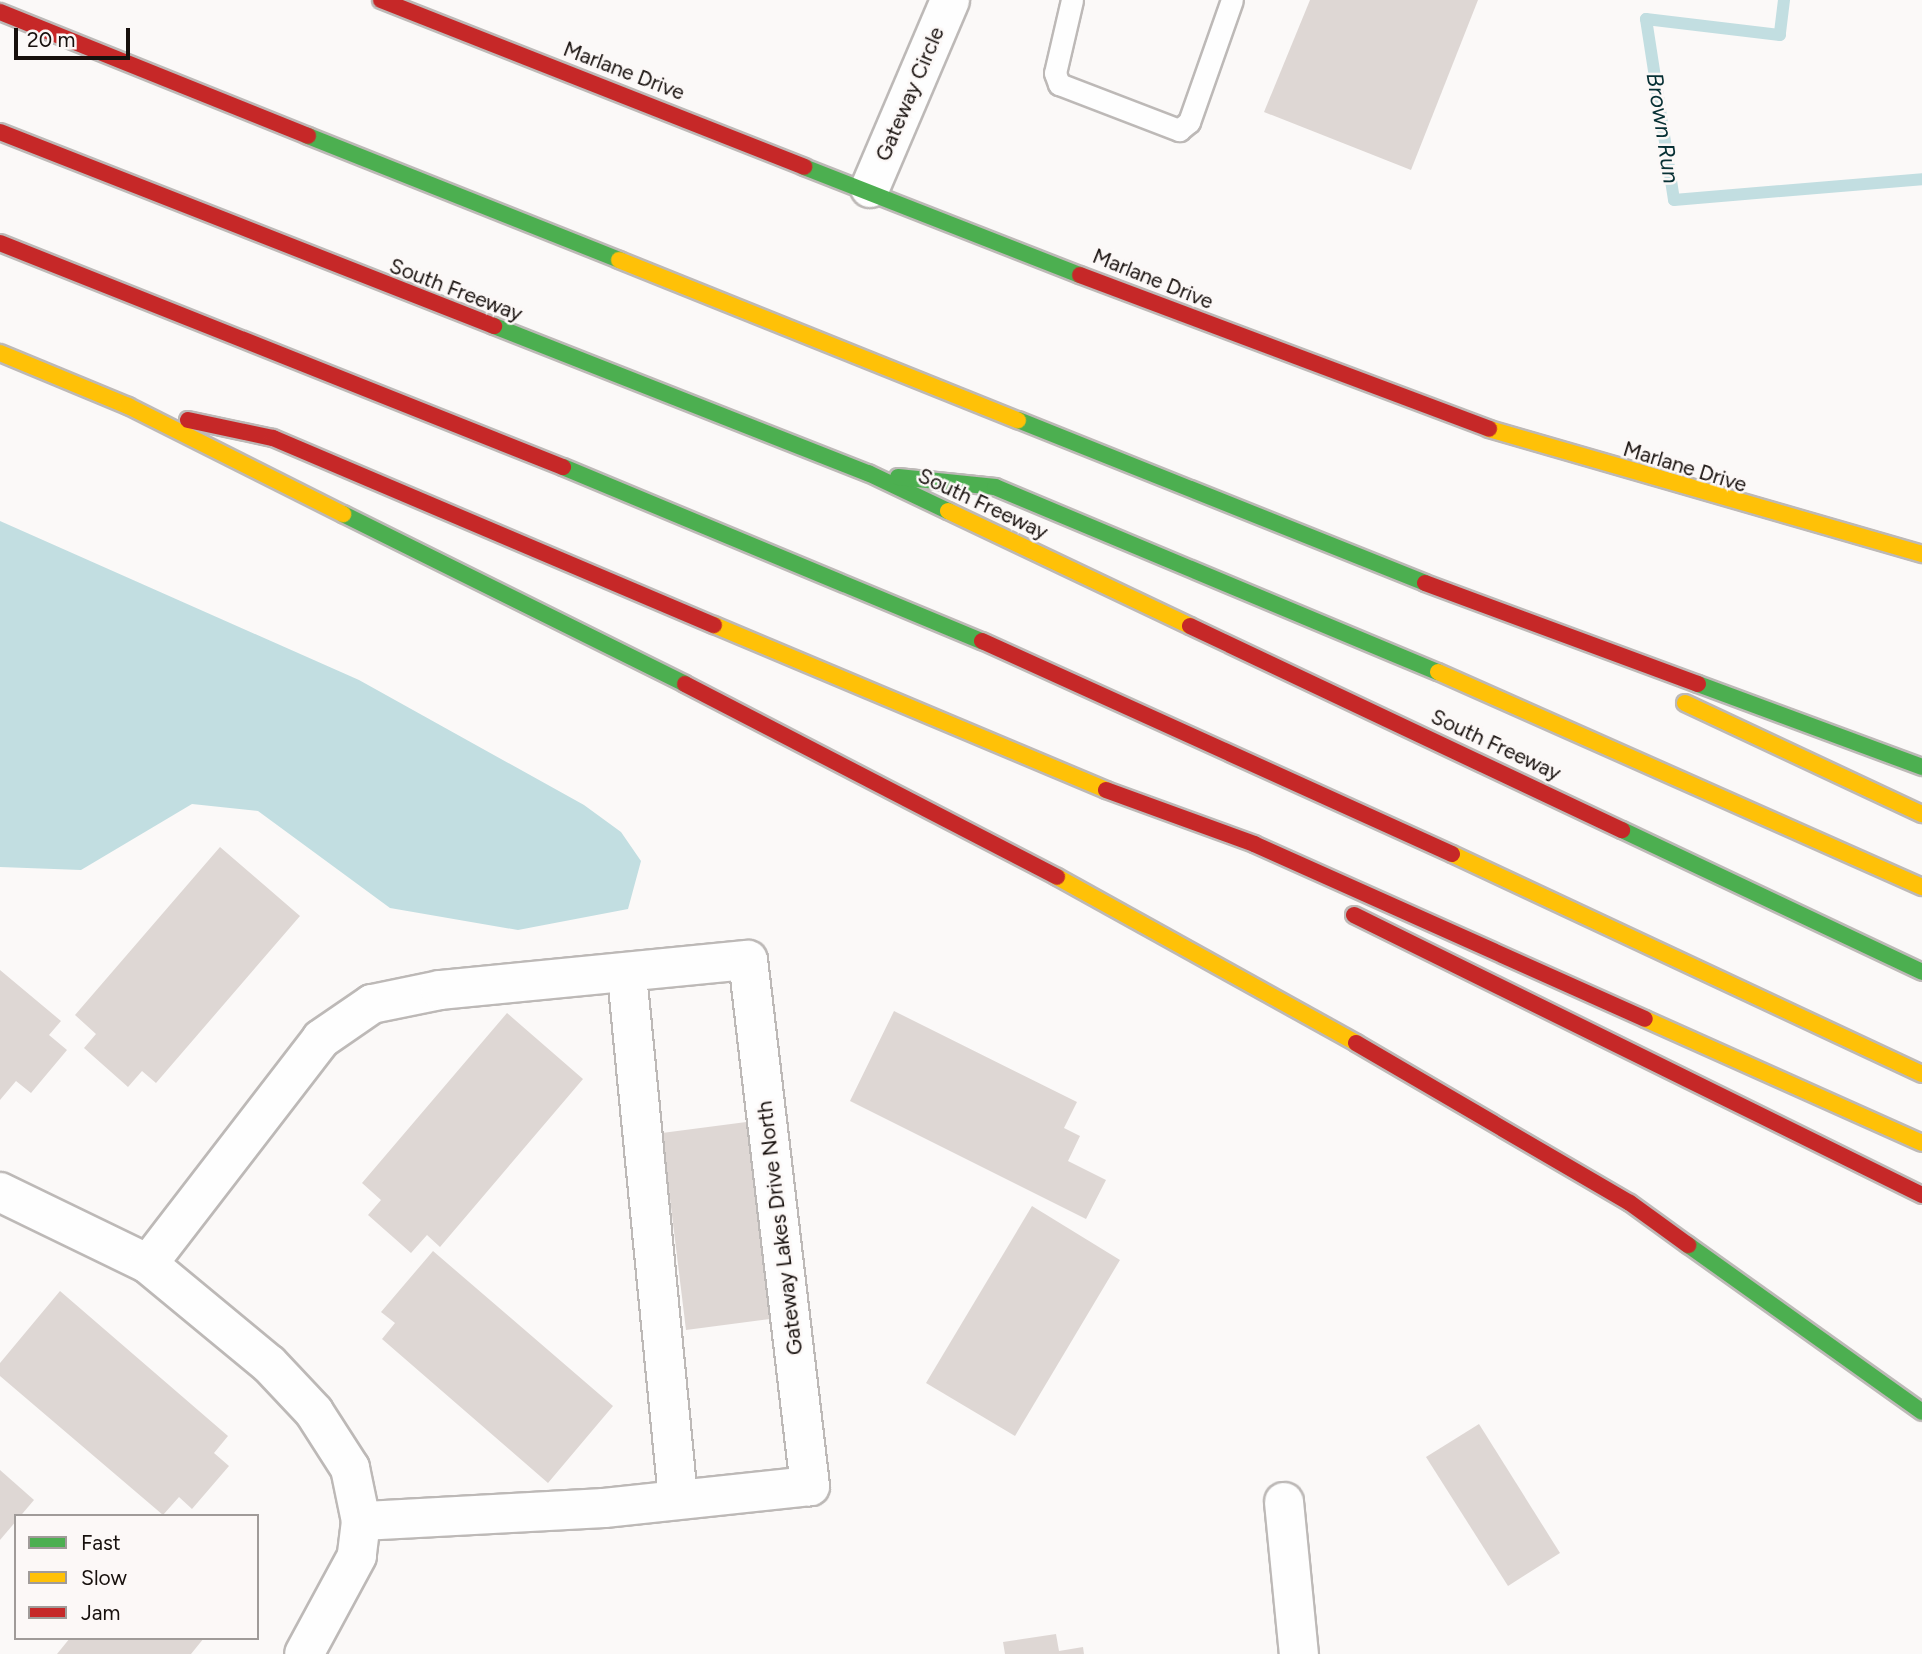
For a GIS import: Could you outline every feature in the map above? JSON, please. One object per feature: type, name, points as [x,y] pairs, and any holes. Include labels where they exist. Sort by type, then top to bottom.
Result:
[{"type":"main road","name":"Marlane Drive","points":[[382,0],[870,188],[1328,373],[1519,439],[1922,554]]},
{"type":"main road","points":[[0,12],[1429,584],[1922,767]]},
{"type":"main road","name":"South Freeway","points":[[0,132],[868,473],[1922,972]]},
{"type":"main road","points":[[0,243],[780,553],[1227,749],[1922,1074]]},
{"type":"main road","points":[[0,353],[128,406],[746,715],[1195,949],[1630,1203],[1922,1412]]},
{"type":"main road","points":[[128,406],[273,439],[1164,815],[1254,844],[1922,1143]]},
{"type":"main road","points":[[868,473],[995,488],[1484,691],[1922,887]]},
{"type":"main road","points":[[1429,584],[1644,684]]},
{"type":"main road","points":[[1669,696],[1922,814]]},
{"type":"main road","points":[[1164,815],[1241,860]]},
{"type":"main road","points":[[1340,909],[1922,1195]]},
{"type":"street","name":"Gateway Circle","points":[[870,188],[950,0]]},
{"type":"street","name":"Gateway Lakes Drive North","points":[[148,1264],[321,1039],[372,1004],[440,990],[626,975],[748,960],[810,1486],[361,1521]]},
{"type":"street","points":[[626,975],[678,1498]]},
{"type":"street","points":[[0,1192],[148,1264],[269,1364],[314,1412],[350,1468],[361,1521],[357,1556],[304,1654]]},
{"type":"street","points":[[1283,1502],[1299,1654]]},
{"type":"lane","points":[[1072,0],[1055,73],[1059,84],[1179,130],[1189,122],[1232,0]]},
{"type":"water","points":[[0,521],[359,680],[584,805],[621,832],[641,861],[628,909],[518,930],[390,908],[258,811],[192,804],[81,870],[0,867]]},
{"type":"building","points":[[1310,0],[1478,0],[1411,170],[1264,112]]},
{"type":"building","points":[[220,847],[300,916],[156,1083],[142,1071],[128,1087],[84,1048],[96,1034],[75,1015]]},
{"type":"building","points":[[0,970],[61,1021],[49,1035],[67,1050],[31,1093],[16,1081],[0,1100]]},
{"type":"building","points":[[894,1011],[1077,1102],[1064,1128],[1080,1136],[1068,1161],[1106,1180],[1086,1219],[850,1101]]},
{"type":"building","points":[[507,1013],[583,1079],[440,1247],[427,1235],[411,1253],[368,1215],[381,1200],[362,1183]]},
{"type":"building","points":[[754,1121],[778,1318],[686,1330],[662,1133]]},
{"type":"building","points":[[1032,1206],[1120,1260],[1015,1436],[926,1383]]},
{"type":"building","points":[[433,1251],[613,1406],[548,1483],[382,1339],[395,1323],[381,1312]]},
{"type":"building","points":[[60,1291],[228,1436],[214,1453],[229,1466],[192,1509],[179,1497],[162,1514],[0,1376],[0,1363]]},
{"type":"building","points":[[1479,1424],[1560,1553],[1508,1586],[1426,1457]]},
{"type":"building","points":[[0,1470],[34,1500],[22,1514],[14,1514],[14,1524],[0,1540]]},
{"type":"building","points":[[1056,1634],[1059,1651],[1083,1647],[1084,1654],[1005,1654],[1003,1642]]},
{"type":"building","points":[[68,1640],[202,1640],[191,1654],[57,1654]]},
{"type":"waterway","name":"Brown Run","points":[[1784,0],[1780,35],[1646,19],[1674,200],[1922,179]]},
{"type":"traffic: fast","points":[[308,136],[619,260]]},
{"type":"traffic: fast","points":[[804,167],[1080,275]]},
{"type":"traffic: fast","points":[[494,326],[868,473],[948,511]]},
{"type":"traffic: fast","points":[[1018,420],[1425,583]]},
{"type":"traffic: fast","points":[[563,467],[982,641]]},
{"type":"traffic: fast","points":[[898,477],[995,487],[1438,672]]},
{"type":"traffic: fast","points":[[343,514],[685,684]]},
{"type":"traffic: fast","points":[[1698,684],[1922,767]]},
{"type":"traffic: fast","points":[[1622,830],[1922,972]]},
{"type":"traffic: fast","points":[[1688,1245],[1922,1412]]},
{"type":"traffic: slow","points":[[619,260],[1018,420]]},
{"type":"traffic: slow","points":[[0,353],[128,406],[343,514]]},
{"type":"traffic: slow","points":[[1489,429],[1922,554]]},
{"type":"traffic: slow","points":[[948,511],[1190,626]]},
{"type":"traffic: slow","points":[[714,625],[1106,790]]},
{"type":"traffic: slow","points":[[1438,672],[1922,887]]},
{"type":"traffic: slow","points":[[1685,703],[1922,814]]},
{"type":"traffic: slow","points":[[1452,854],[1922,1074]]},
{"type":"traffic: slow","points":[[1057,877],[1356,1043]]},
{"type":"traffic: slow","points":[[1645,1019],[1922,1143]]},
{"type":"traffic: jam","points":[[381,0],[804,167]]},
{"type":"traffic: jam","points":[[0,12],[308,136]]},
{"type":"traffic: jam","points":[[0,132],[494,326]]},
{"type":"traffic: jam","points":[[0,243],[563,467]]},
{"type":"traffic: jam","points":[[1080,275],[1489,429]]},
{"type":"traffic: jam","points":[[188,420],[273,438],[714,625]]},
{"type":"traffic: jam","points":[[1425,583],[1698,684]]},
{"type":"traffic: jam","points":[[1190,626],[1622,830]]},
{"type":"traffic: jam","points":[[982,641],[1452,854]]},
{"type":"traffic: jam","points":[[685,684],[1057,877]]},
{"type":"traffic: jam","points":[[1106,790],[1254,844],[1645,1019]]},
{"type":"traffic: jam","points":[[1354,915],[1922,1195]]},
{"type":"traffic: jam","points":[[1356,1043],[1630,1203],[1688,1245]]}]
